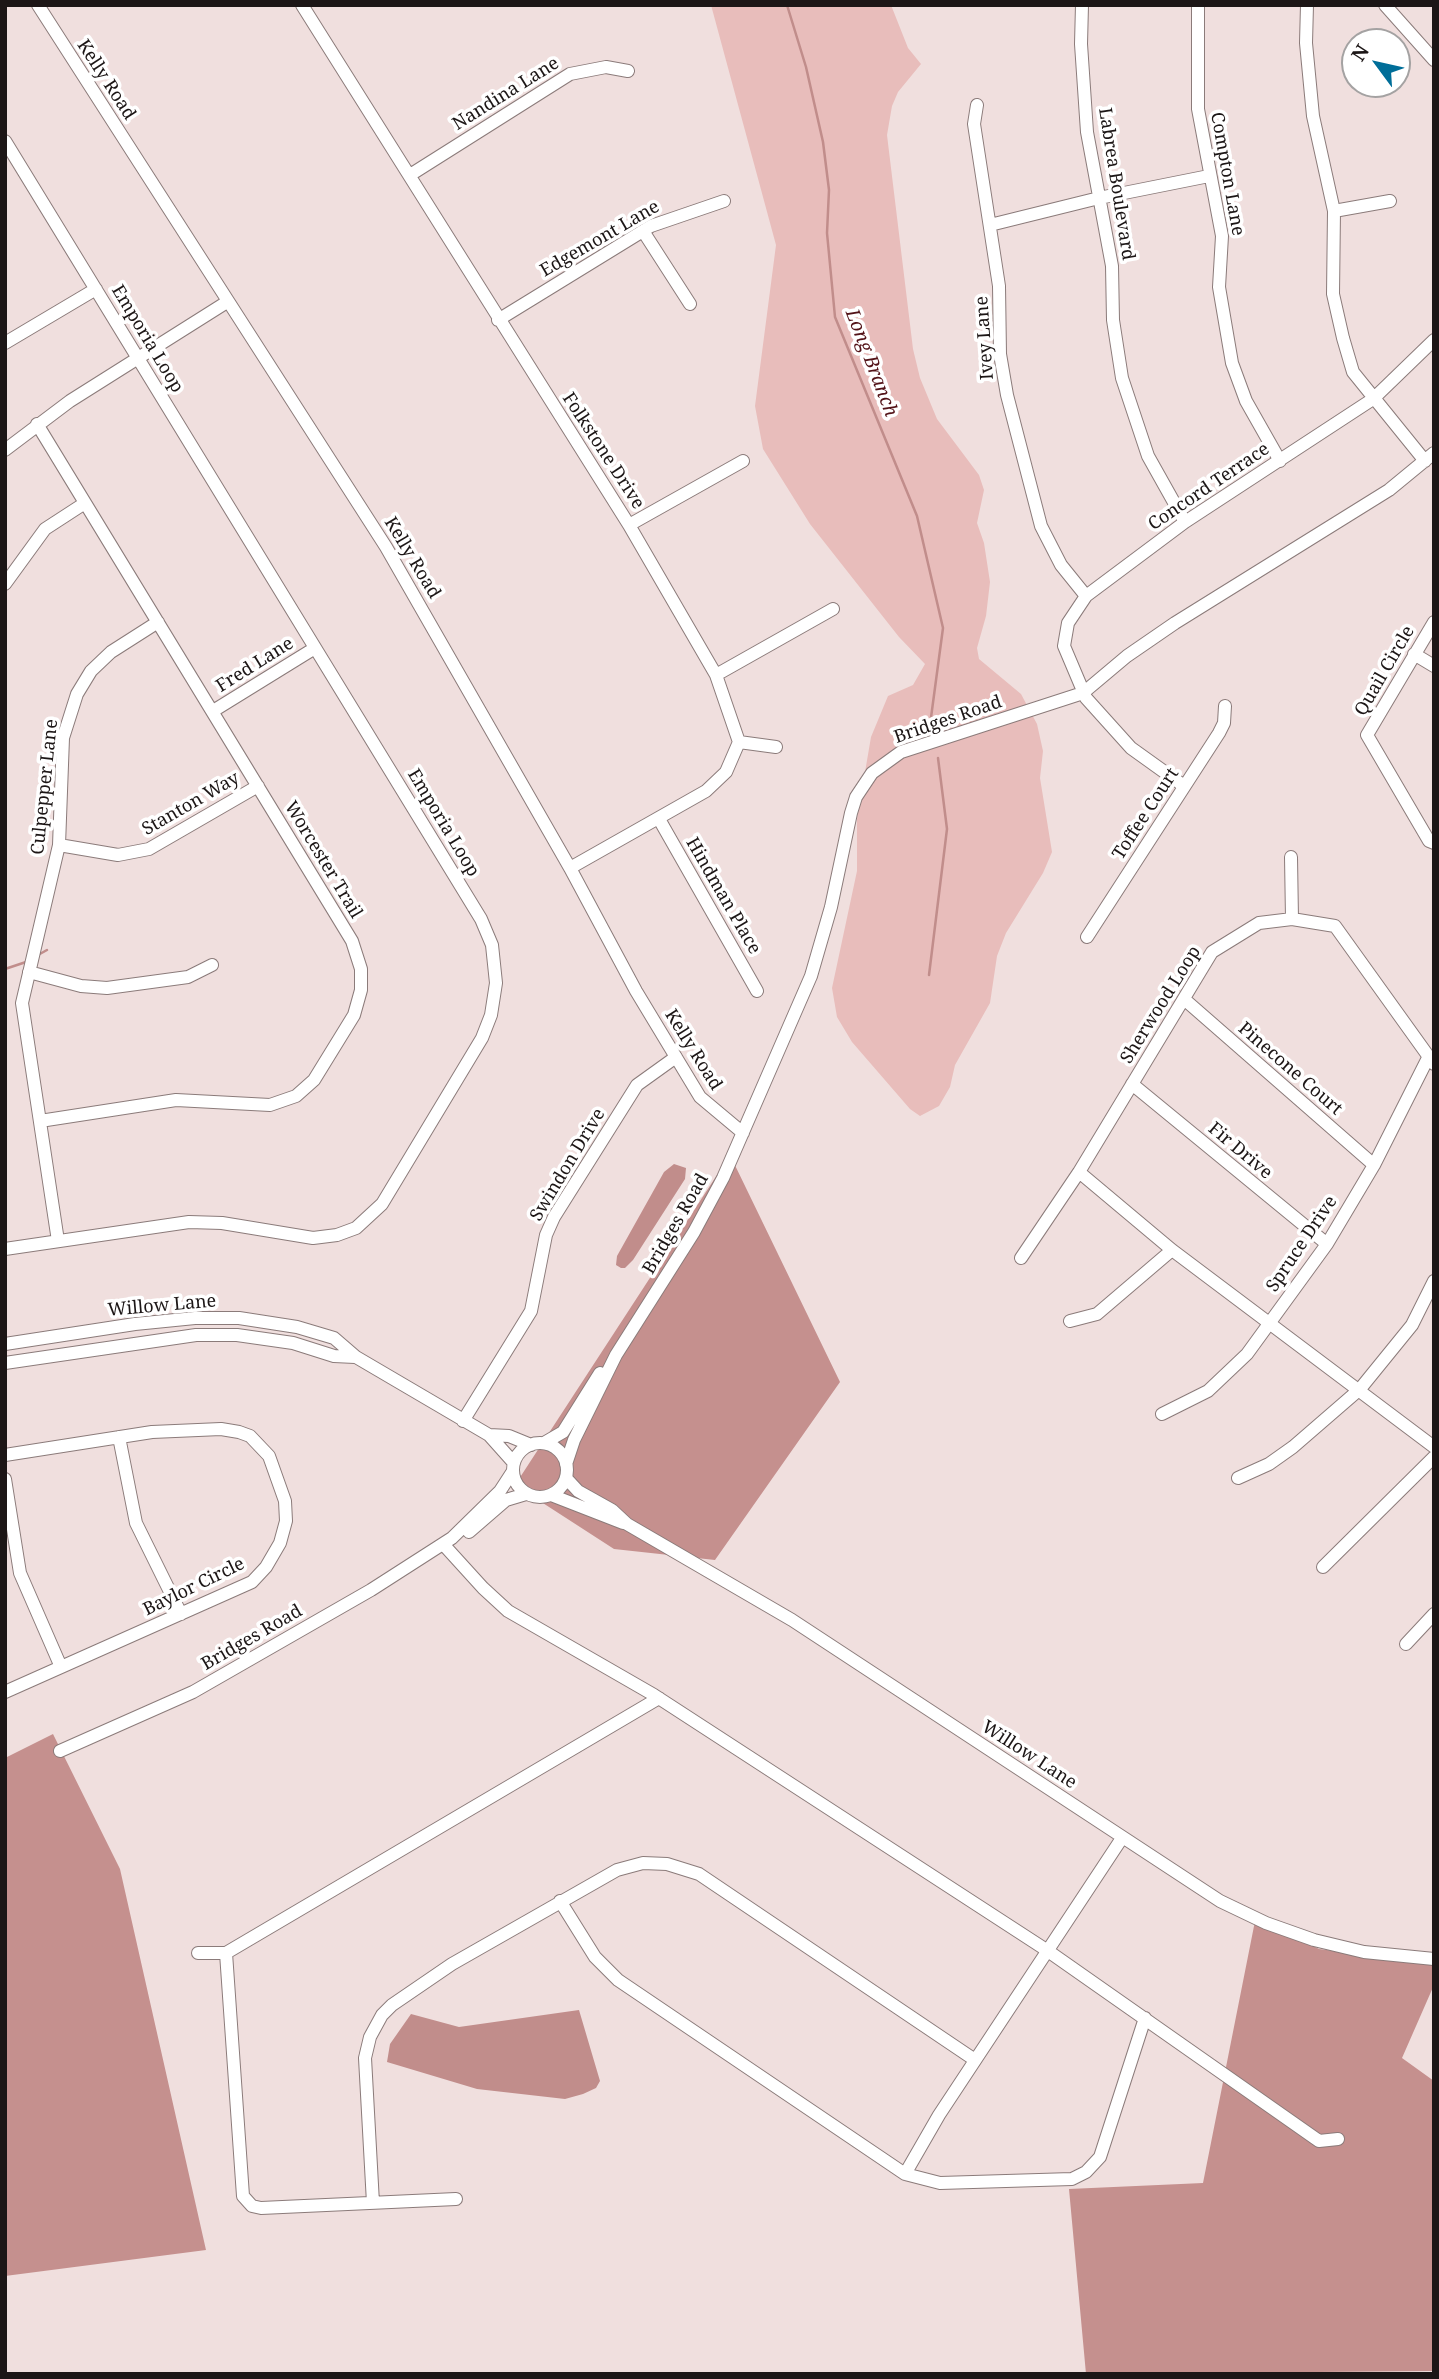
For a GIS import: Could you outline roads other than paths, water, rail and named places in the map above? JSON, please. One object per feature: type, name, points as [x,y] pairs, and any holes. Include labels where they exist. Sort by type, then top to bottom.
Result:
[{"type":"street","name":"Kelly Road","points":[[38,5],[386,547],[676,1057],[709,1107],[743,1133]]},
{"type":"street","name":"Folkstone Drive","points":[[302,5],[629,525],[716,675],[739,742]]},
{"type":"street","name":"Labrea Boulevard","points":[[1082,5],[1081,44],[1087,132],[1112,266],[1113,320],[1122,378],[1148,456],[1185,522]]},
{"type":"street","name":"Compton Lane","points":[[1198,5],[1198,108],[1222,236],[1219,286],[1232,363],[1246,401],[1280,461]]},
{"type":"street","points":[[1307,5],[1306,43],[1313,117],[1334,211],[1333,294],[1353,372],[1373,399],[1429,457]]},
{"type":"street","points":[[1385,5],[1434,60]]},
{"type":"street","name":"Nandina Lane","points":[[410,175],[570,74],[606,67],[628,71]]},
{"type":"street","name":"Ivey Lane","points":[[977,105],[974,124],[999,286],[1000,354],[1007,395],[1041,526],[1061,565],[1086,596]]},
{"type":"street","name":"Emporia Loop","points":[[5,141],[487,931],[495,961],[496,984],[485,1031],[382,1204],[356,1228],[337,1235],[313,1238],[222,1223],[189,1222],[5,1249]]},
{"type":"street","points":[[990,225],[1099,198],[1209,176]]},
{"type":"street","name":"Edgemont Lane","points":[[498,320],[660,222],[724,201]]},
{"type":"street","points":[[1334,211],[1390,201]]},
{"type":"street","points":[[643,231],[690,304]]},
{"type":"street","points":[[5,343],[96,289]]},
{"type":"street","points":[[5,450],[37,424],[227,302]]},
{"type":"street","name":"Concord Terrace","points":[[1184,786],[1131,748],[1083,693],[1064,646],[1068,623],[1086,596],[1185,522],[1373,399],[1434,340]]},
{"type":"street","name":"Worcester Trail","points":[[37,424],[352,941],[362,969],[361,990],[354,1015],[314,1080],[296,1096],[270,1105],[176,1100],[40,1121]]},
{"type":"street","name":"Bridges Road","points":[[566,1471],[574,1440],[617,1355],[694,1232],[743,1133],[811,976],[831,907],[851,813],[865,782],[880,766],[901,752],[1083,693],[1127,656],[1175,623],[1389,490],[1429,457]]},
{"type":"street","points":[[629,525],[743,461]]},
{"type":"street","points":[[5,584],[45,529],[85,502]]},
{"type":"street","points":[[716,675],[833,609]]},
{"type":"street","name":"Culpepper Lane","points":[[58,1241],[22,1003],[59,845],[64,738],[77,694],[91,671],[111,652],[158,622]]},
{"type":"street","name":"Quail Circle","points":[[1434,622],[1367,735],[1429,841],[1434,843]]},
{"type":"street","name":"Fred Lane","points":[[213,711],[315,648]]},
{"type":"street","points":[[1414,654],[1434,666]]},
{"type":"street","name":"Toffee Court","points":[[1087,937],[1219,733],[1224,723],[1224,706]]},
{"type":"street","points":[[570,868],[706,791],[726,772],[739,742],[776,747]]},
{"type":"street","name":"Stanton Way","points":[[59,845],[118,855],[149,849],[258,786]]},
{"type":"street","name":"Hindman Place","points":[[659,819],[757,991]]},
{"type":"street","points":[[1291,857],[1292,919]]},
{"type":"street","name":"Sherwood Loop","points":[[1021,1258],[1079,1172],[1212,953],[1259,923],[1292,919],[1335,926],[1431,1060]]},
{"type":"street","points":[[29,972],[81,986],[107,988],[188,977],[212,965]]},
{"type":"street","name":"Pinecone Court","points":[[1184,999],[1374,1165]]},
{"type":"street","name":"Swindon Drive","points":[[463,1421],[531,1311],[546,1236],[554,1217],[637,1085],[676,1057]]},
{"type":"street","name":"Spruce Drive","points":[[1162,1414],[1208,1391],[1247,1354],[1327,1244],[1431,1060]]},
{"type":"street","name":"Fir Drive","points":[[1132,1084],[1327,1244]]},
{"type":"street","points":[[1079,1172],[1172,1250],[1434,1447]]},
{"type":"street","points":[[1070,1321],[1097,1314],[1172,1250]]},
{"type":"street","points":[[1238,1478],[1269,1464],[1293,1447],[1360,1389],[1412,1325],[1434,1282]]},
{"type":"street","name":"Willow Lane","points":[[5,1344],[135,1324],[195,1318],[239,1318],[297,1327],[334,1338],[356,1357],[489,1435],[513,1467]]},
{"type":"street","name":"Willow Lane","points":[[5,1363],[196,1335],[237,1335],[293,1343],[334,1356],[356,1357]]},
{"type":"street","name":"Bridges Road","points":[[544,1443],[563,1432],[600,1373],[617,1355]]},
{"type":"street","name":"Baylor Circle","points":[[5,1455],[119,1437],[221,1429],[250,1436],[269,1456],[285,1501],[286,1521],[280,1543],[266,1567],[252,1582],[5,1692]]},
{"type":"street","name":"Willow Lane","points":[[489,1435],[509,1436],[531,1445]]},
{"type":"street","points":[[119,1437],[136,1522],[181,1614]]},
{"type":"street","points":[[544,1443],[560,1452],[566,1471],[562,1486],[551,1495],[539,1497],[526,1494],[517,1485],[513,1467],[519,1452],[531,1445],[544,1443]]},
{"type":"street","points":[[1323,1567],[1434,1457]]},
{"type":"street","name":"Bridges Road","points":[[448,1541],[500,1491],[513,1467]]},
{"type":"street","name":"Willow Lane","points":[[566,1471],[578,1491],[612,1510],[627,1524]]},
{"type":"street","points":[[5,1479],[20,1573],[61,1667]]},
{"type":"street","name":"Bridges Road","points":[[60,1751],[193,1692],[371,1590],[448,1541],[474,1530],[506,1500],[526,1494]]},
{"type":"street","name":"Willow Lane","points":[[551,1495],[627,1524],[792,1620],[1220,1901],[1266,1923],[1338,1946],[1434,1959]]},
{"type":"street","points":[[448,1541],[483,1588],[508,1611],[659,1699],[1048,1951],[1319,2141],[1338,2139]]},
{"type":"street","points":[[1406,1644],[1434,1614]]},
{"type":"street","points":[[198,1954],[226,1953],[659,1699]]},
{"type":"street","points":[[905,2174],[975,2060],[1122,1838]]},
{"type":"street","points":[[373,2203],[365,2058],[370,2037],[382,2015],[392,2005],[453,1964],[560,1901],[617,1870],[643,1863],[667,1864],[699,1874],[975,2060]]},
{"type":"street","points":[[560,1901],[595,1957],[618,1980],[905,2174],[940,2183],[1072,2179],[1086,2172],[1100,2157],[1145,2018]]},
{"type":"street","points":[[226,1953],[243,2196],[252,2206],[261,2208],[456,2199]]},
{"type":"waterway","name":"Long Branch","points":[[787,5],[806,67],[823,142],[829,190],[827,233],[835,317],[917,516],[943,628],[930,725]]},
{"type":"waterway","name":"Long Branch","points":[[929,975],[947,829],[938,758]]},
{"type":"waterway","points":[[38,955],[47,950]]},
{"type":"waterway","points":[[5,969],[26,962]]}]
